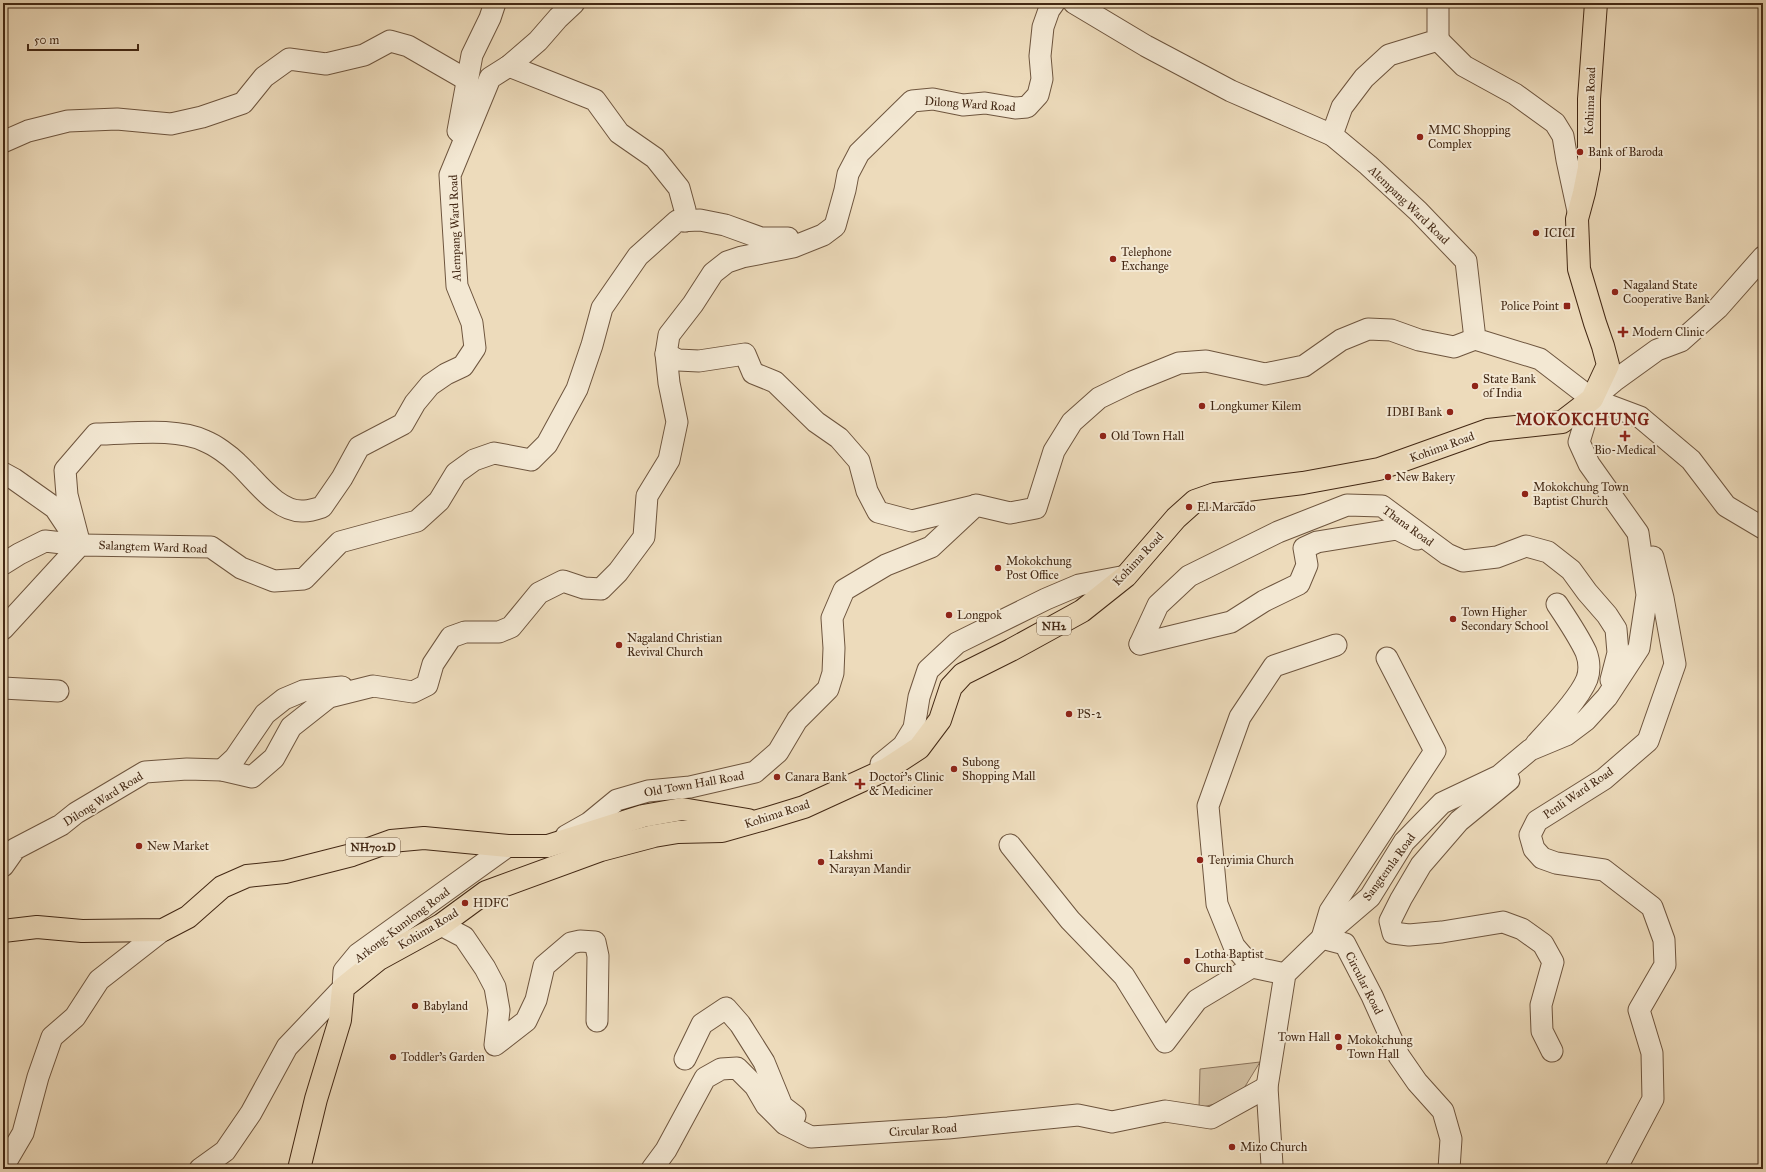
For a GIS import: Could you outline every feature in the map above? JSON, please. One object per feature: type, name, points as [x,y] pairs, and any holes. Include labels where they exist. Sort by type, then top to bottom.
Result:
[{"type":"highway","name":"Kohima Road","points":[[343,988],[379,959],[440,925],[486,892],[601,850],[654,836],[678,832],[722,831],[804,807],[862,779],[887,769],[919,748],[940,720],[951,687],[963,674],[1011,650],[1082,611],[1126,576],[1176,518],[1195,501],[1215,494],[1303,483],[1379,469],[1488,430],[1562,422],[1592,399],[1608,365],[1579,269],[1577,219],[1589,168],[1589,99],[1596,3]]},
{"type":"highway","name":"NH702D","points":[[3,931],[37,927],[82,931],[163,930],[188,917],[222,887],[247,876],[285,872],[352,855],[391,841],[424,838],[508,846],[548,846],[643,816],[682,809],[755,822]]},
{"type":"highway","points":[[299,1169],[316,1099],[340,1020],[343,988]]},
{"type":"street","points":[[450,175],[472,55],[490,18],[495,3]]},
{"type":"street","name":"Alempang Ward Road","points":[[80,545],[67,495],[65,470],[96,434],[184,434],[205,441],[237,462],[264,490],[283,506],[303,511],[322,508],[342,478],[358,447],[403,424],[414,403],[430,385],[446,374],[462,366],[476,348],[472,323],[457,286],[450,175],[490,78],[509,66],[538,41],[558,18],[574,3]]},
{"type":"street","name":"Dilong Ward Road","points":[[3,866],[15,849],[61,825],[76,813],[145,772],[187,769],[222,770],[252,777],[274,758],[291,727],[329,697],[373,686],[413,692],[427,685],[433,664],[451,637],[465,632],[499,632],[511,627],[539,594],[563,581],[584,588],[601,589],[618,572],[644,537],[647,496],[669,460],[677,422],[669,383],[666,354],[668,335],[693,304],[713,273],[727,262],[742,257],[793,247],[823,235],[835,226],[848,174],[859,153],[912,100],[933,99],[963,104],[985,103],[1015,108],[1027,107],[1038,95],[1042,79],[1040,56],[1043,27],[1049,10],[1054,3]]},
{"type":"street","name":"Alempang Ward Road","points":[[1074,3],[1146,46],[1231,91],[1332,135],[1368,165],[1418,211],[1466,261],[1475,339]]},
{"type":"street","points":[[1438,3],[1438,40],[1464,66],[1515,94],[1555,123],[1563,136],[1578,210]]},
{"type":"street","points":[[1332,135],[1342,107],[1364,78],[1389,55],[1438,40]]},
{"type":"street","points":[[3,142],[28,131],[68,121],[117,119],[171,124],[202,117],[243,103],[264,77],[289,59],[326,64],[364,54],[390,41],[408,46],[468,80]]},
{"type":"street","points":[[509,66],[595,100],[619,133],[655,158],[679,188],[685,210],[685,221]]},
{"type":"street","name":"Salangtem Ward Road","points":[[80,545],[211,547],[241,568],[274,581],[304,579],[340,542],[417,521],[440,501],[456,473],[474,460],[494,453],[531,460],[547,444],[577,389],[592,345],[602,308],[638,256],[677,221],[700,220],[725,225],[761,238],[795,238],[835,226]]},
{"type":"street","points":[[1592,399],[1614,380],[1657,350],[1682,341],[1718,308],[1763,257]]},
{"type":"street","points":[[666,354],[678,360],[699,361],[745,354],[753,372],[775,382],[816,422],[839,438],[859,461],[867,490],[878,512],[912,521],[976,506],[1010,513],[1036,508],[1054,451],[1072,422],[1100,398],[1132,382],[1179,363],[1206,361],[1265,374],[1304,366],[1341,340],[1368,329],[1391,330],[1419,340],[1454,347],[1475,339],[1540,359],[1592,399],[1640,417],[1691,460],[1726,506],[1763,528]]},
{"type":"street","name":"Sangtemla Road","points":[[1285,974],[1322,938],[1370,896],[1404,842],[1442,803],[1499,776],[1530,750],[1566,735],[1586,720],[1608,697],[1639,648],[1647,595],[1638,533],[1589,464],[1579,442],[1592,399]]},
{"type":"street","points":[[3,473],[55,508],[80,545]]},
{"type":"street","name":"Thana Road","points":[[1447,554],[1382,506],[1348,505],[1278,532],[1189,576],[1158,605],[1140,644],[1231,622],[1264,601],[1298,584],[1307,565],[1304,548],[1317,542],[1397,528],[1447,554],[1463,561],[1497,557],[1526,546],[1548,552],[1572,570],[1616,629],[1618,653],[1608,697]]},
{"type":"street","name":"Old Town Hall Road","points":[[548,846],[589,823],[617,800],[648,791],[690,787],[755,772],[778,752],[797,720],[828,689],[833,673],[834,648],[832,618],[844,590],[886,565],[931,547],[976,506]]},
{"type":"street","name":"Penli Ward Road","points":[[1616,1169],[1653,1099],[1652,1053],[1639,1010],[1665,965],[1664,940],[1652,907],[1604,870],[1556,863],[1542,858],[1534,849],[1530,834],[1537,821],[1604,778],[1648,741],[1675,664],[1654,559],[1638,533]]},
{"type":"street","points":[[3,564],[45,541],[80,545]]},
{"type":"street","points":[[3,629],[80,545]]},
{"type":"street","points":[[862,779],[903,746],[914,728],[919,697],[928,670],[957,643],[1046,599],[1079,585],[1126,576]]},
{"type":"street","points":[[1552,1051],[1542,1031],[1541,1006],[1554,962],[1543,944],[1522,929],[1504,922],[1442,932],[1409,935],[1393,933],[1390,922],[1401,899],[1421,865],[1459,821],[1508,782],[1530,750],[1559,720],[1587,679],[1589,667],[1586,652],[1557,604]]},
{"type":"street","points":[[1271,1169],[1267,1087],[1285,974],[1252,967],[1234,946],[1216,904],[1208,806],[1240,717],[1274,666],[1336,645]]},
{"type":"street","points":[[1322,938],[1330,911],[1435,751],[1387,658]]},
{"type":"street","points":[[222,770],[235,758],[265,714],[284,699],[303,691],[323,688],[373,686]]},
{"type":"street","points":[[3,688],[58,691]]},
{"type":"street","points":[[1010,845],[1070,920],[1124,976],[1166,1042],[1197,1000],[1252,967]]},
{"type":"street","name":"Arkong-Kumlong Road","points":[[343,988],[344,971],[358,954],[508,846]]},
{"type":"street","points":[[440,925],[464,937],[495,986],[499,1010],[495,1045],[526,1021],[536,1000],[544,966],[571,943],[594,942],[598,956],[597,1021]]},
{"type":"street","points":[[3,1167],[23,1133],[52,1037],[75,1017],[99,980],[163,930]]},
{"type":"street","name":"Circular Road","points":[[1322,938],[1344,944],[1372,996],[1399,1056],[1418,1082],[1443,1111],[1450,1139],[1449,1169]]},
{"type":"street","points":[[200,1169],[225,1151],[250,1113],[287,1047],[343,988]]},
{"type":"street","points":[[685,1059],[702,1024],[726,1008],[740,1024],[764,1062],[782,1106],[798,1118],[833,1135]]},
{"type":"street","name":"Circular Road","points":[[652,1169],[666,1150],[705,1078],[721,1069],[737,1068],[755,1086],[766,1105],[785,1124],[811,1136],[948,1128],[1078,1115],[1112,1122],[1165,1111],[1211,1118],[1267,1087]]},
{"type":"street","points":[[1443,1111],[1456,1124],[1462,1169]]},
{"type":"shaded area","points":[[1260,1062],[1238,1098],[1199,1108],[1200,1069]]},
{"type":"place","name":"MMC Shopping Complex","points":[[1420,137]]},
{"type":"place","name":"Bank of Baroda","points":[[1580,152]]},
{"type":"place","name":"ICICI","points":[[1536,233]]},
{"type":"place","name":"Telephone Exchange","points":[[1113,259]]},
{"type":"place","name":"Nagaland State Cooperative Bank","points":[[1615,292]]},
{"type":"place","name":"Police Point","points":[[1567,306]]},
{"type":"place","name":"Modern Clinic","points":[[1623,332]]},
{"type":"place","name":"State Bank of India","points":[[1475,386]]},
{"type":"place","name":"Longkumer Kilem","points":[[1202,406]]},
{"type":"place","name":"IDBI Bank","points":[[1450,412]]},
{"type":"place","name":"Old Town Hall","points":[[1103,436]]},
{"type":"place","name":"Bio-Medical","points":[[1625,436]]},
{"type":"place","name":"New Bakery","points":[[1388,477]]},
{"type":"place","name":"Mokokchung Town Baptist Church","points":[[1525,494]]},
{"type":"place","name":"El Marcado","points":[[1189,507]]},
{"type":"place","name":"Mokokchung Post Office","points":[[998,568]]},
{"type":"place","name":"Longpok","points":[[949,615]]},
{"type":"place","name":"Town Higher Secondary School","points":[[1453,619]]},
{"type":"place","name":"Nagaland Christian Revival Church","points":[[619,645]]},
{"type":"place","name":"PS-2","points":[[1069,714]]},
{"type":"place","name":"Subong Shopping Mall","points":[[954,769]]},
{"type":"place","name":"Canara Bank","points":[[777,777]]},
{"type":"place","name":"Doctor's Clinic & Mediciner","points":[[860,784]]},
{"type":"place","name":"New Market","points":[[139,846]]},
{"type":"place","name":"Tenyimia Church","points":[[1200,860]]},
{"type":"place","name":"Lakshmi Narayan Mandir","points":[[821,862]]},
{"type":"place","name":"HDFC","points":[[465,903]]},
{"type":"place","name":"Lotha Baptist Church","points":[[1187,961]]},
{"type":"place","name":"Babyland","points":[[415,1006]]},
{"type":"place","name":"Town Hall","points":[[1338,1037]]},
{"type":"place","name":"Mokokchung Town Hall","points":[[1339,1047]]},
{"type":"place","name":"Toddler's Garden","points":[[393,1057]]},
{"type":"place","name":"Mizo Church","points":[[1232,1147]]},
{"type":"district","name":"MOKOKCHUNG","points":[[1583,419]]}]
